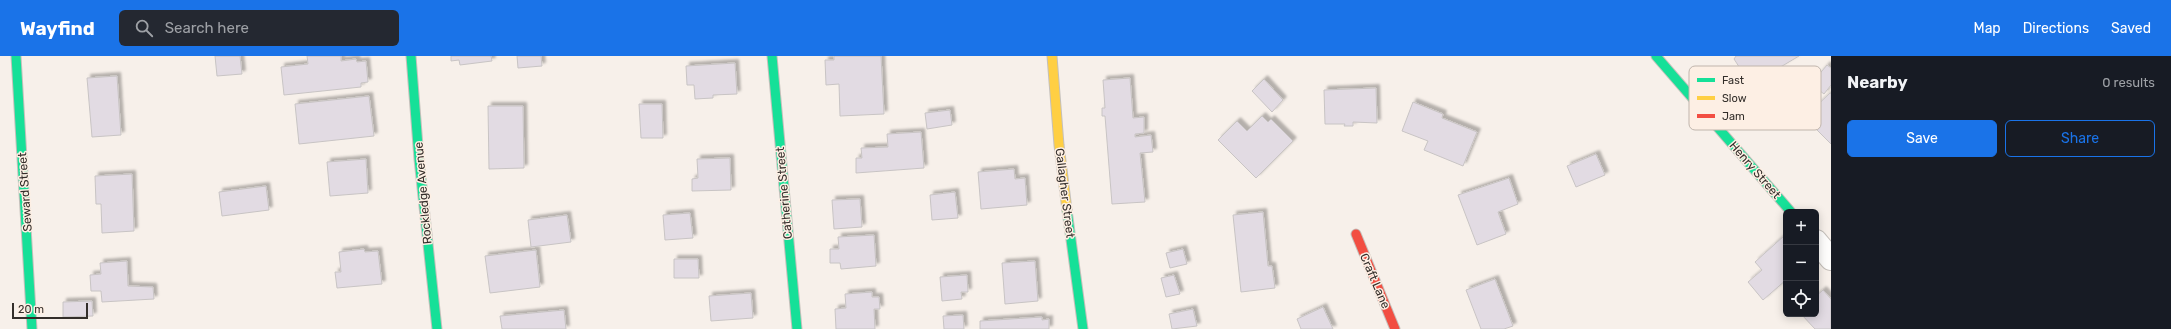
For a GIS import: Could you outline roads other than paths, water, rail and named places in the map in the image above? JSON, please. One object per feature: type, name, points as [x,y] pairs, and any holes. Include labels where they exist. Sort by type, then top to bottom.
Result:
[{"type":"street","name":"Seward Street","points":[[16,56],[26,203],[32,329]]},
{"type":"street","name":"Rockledge Avenue","points":[[411,56],[419,159],[437,329]]},
{"type":"street","name":"Catherine Street","points":[[772,56],[798,329]]},
{"type":"street","name":"Gallagher Street","points":[[1052,56],[1059,145],[1083,329]]},
{"type":"street","name":"Henry Street","points":[[1656,56],[1689,94]]},
{"type":"street","name":"Henry Street","points":[[1720,130],[1788,209]]},
{"type":"street","name":"Craft Lane","points":[[1356,234],[1395,329]]},
{"type":"street","points":[[1819,245],[1831,259]]}]
